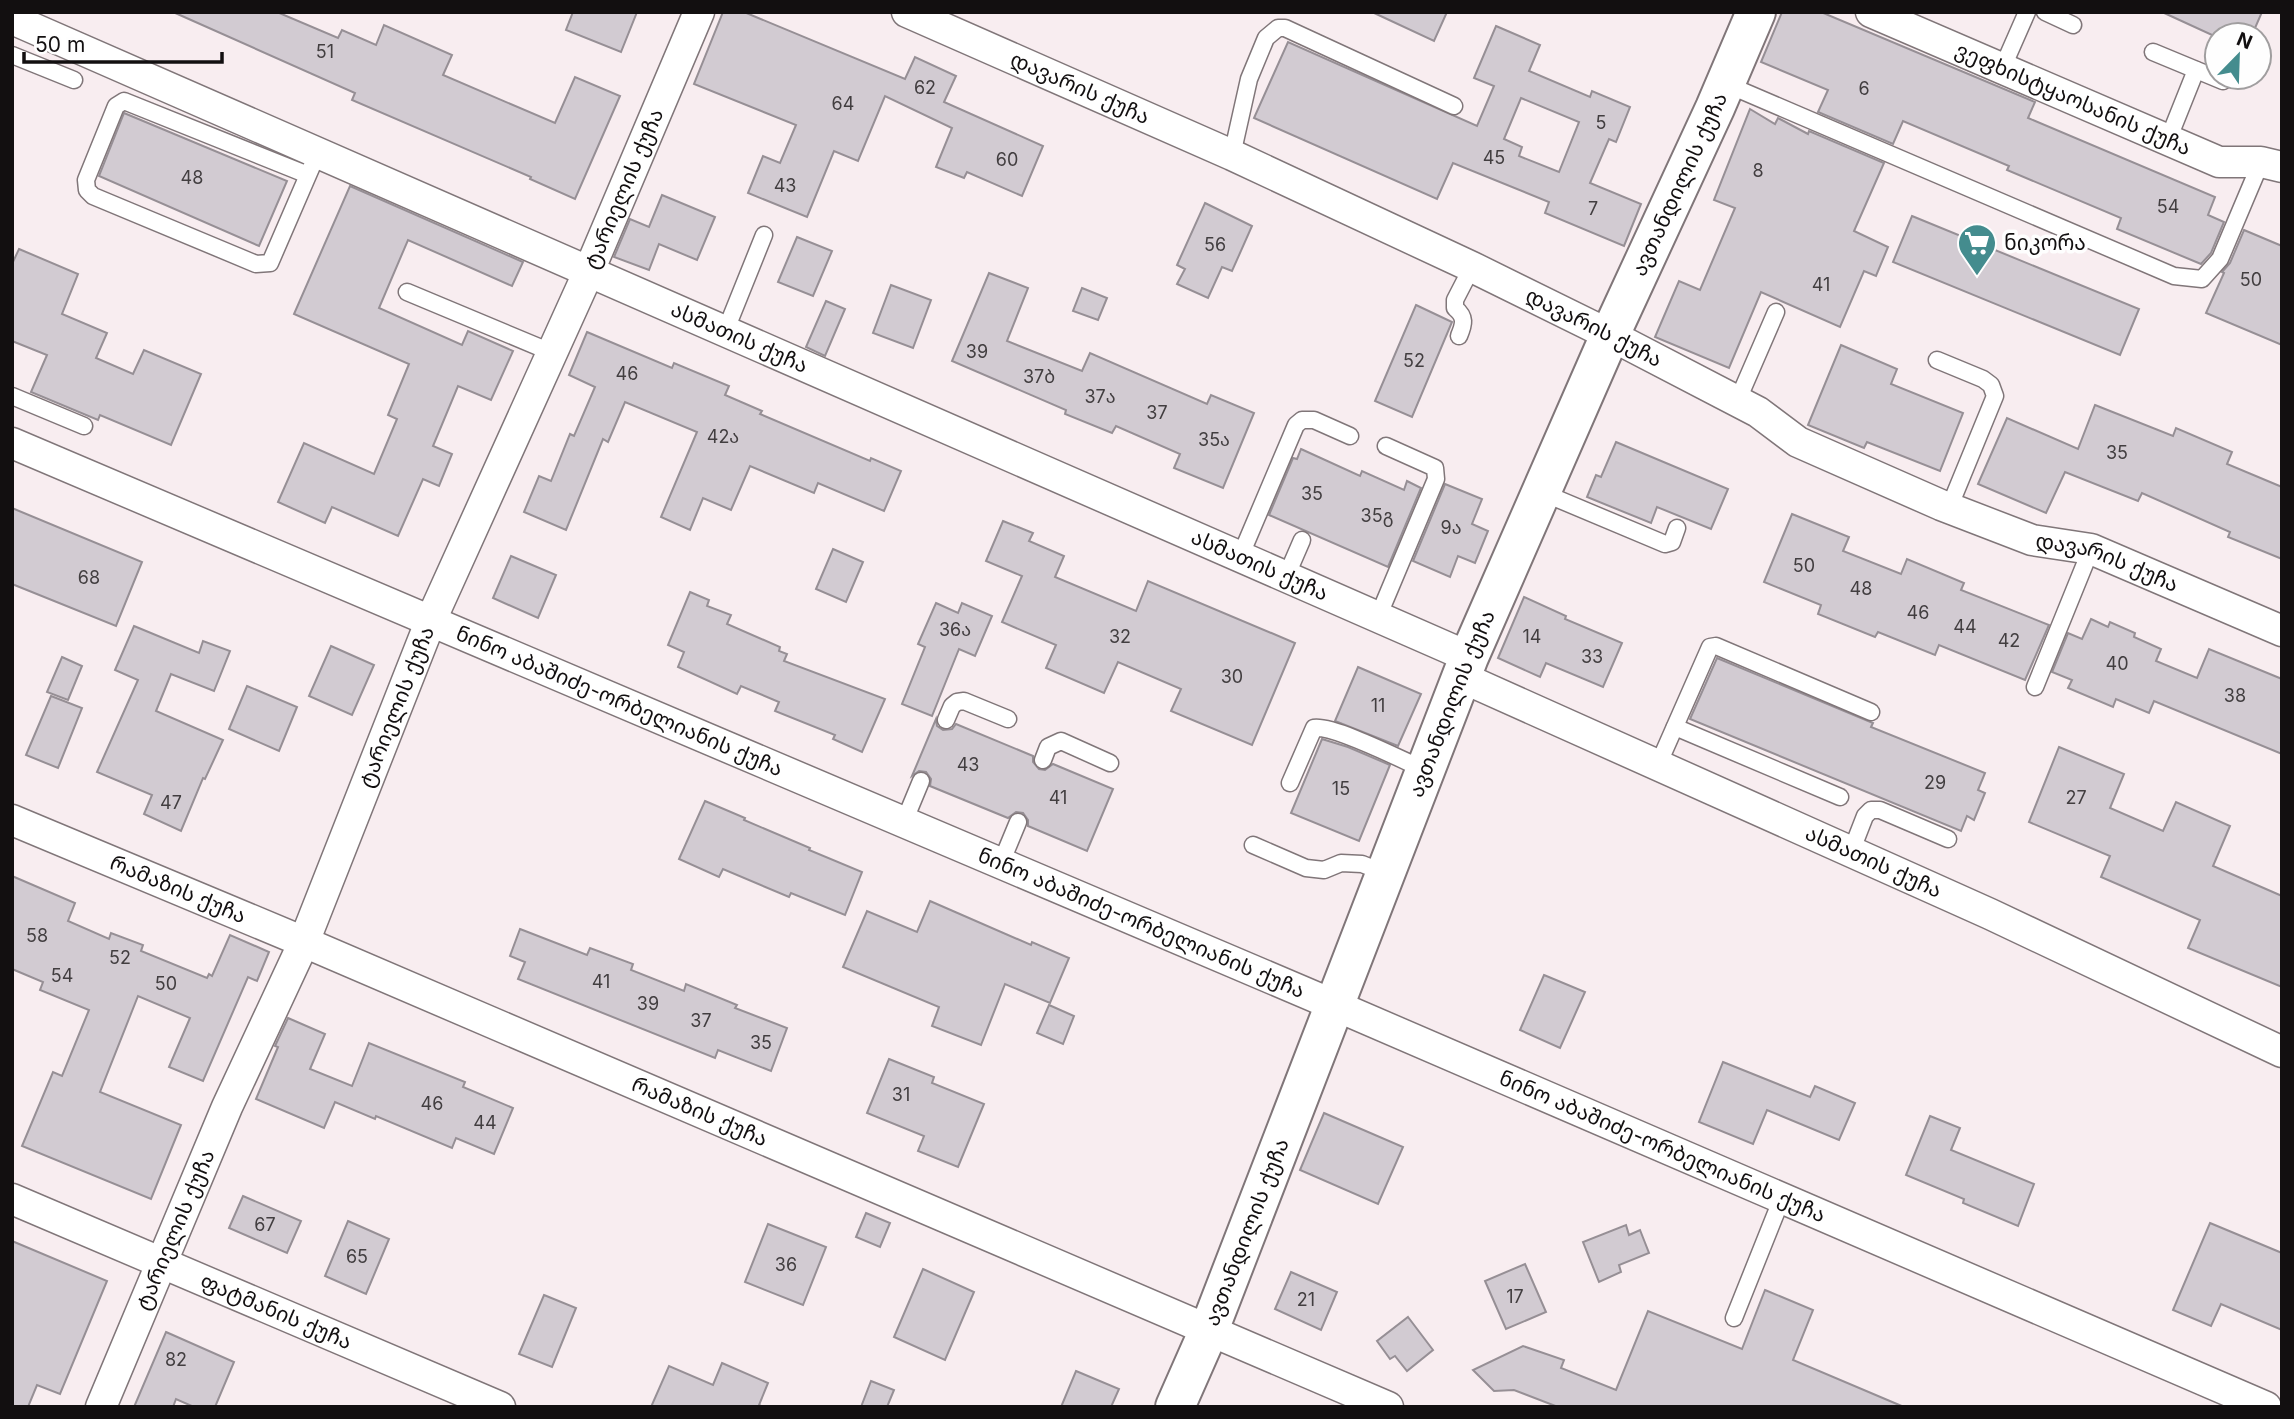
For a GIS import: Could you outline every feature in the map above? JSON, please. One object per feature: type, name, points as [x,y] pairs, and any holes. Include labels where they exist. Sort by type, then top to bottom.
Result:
[{"type":"street","name":"ტარიელის ქუჩა","points":[[101,1407],[227,1107],[304,942],[431,620],[589,271],[699,12]]},
{"type":"street","name":"დავარის ქუჩა","points":[[906,12],[1232,155],[1472,267],[1758,412],[1798,442],[1949,508],[2032,540],[2091,549],[2282,631]]},
{"type":"street","name":"ავთანდილის ქუჩა","points":[[1175,1407],[1209,1331],[1465,667],[1610,335],[1726,84],[1756,12]]},
{"type":"street","name":"ვეფხისტყაოსანის ქუჩა","points":[[1871,12],[2219,162],[2271,164]]},
{"type":"street","name":"ასმათის ქუჩა","points":[[12,20],[313,164],[589,271],[1378,617],[1465,667],[1658,765],[1990,914],[2282,1052]]},
{"type":"street","name":"ნინო აბაშიძე-ორბელიანის ქუჩა","points":[[12,443],[904,821],[2266,1407]]},
{"type":"street","name":"რამაზის ქუჩა","points":[[12,820],[304,942],[1388,1407]]},
{"type":"street","name":"ფატმანის ქუჩა","points":[[12,1199],[500,1407]]},
{"type":"lane","points":[[2002,69],[2027,12]]},
{"type":"lane","points":[[2045,12],[2073,24]]},
{"type":"lane","points":[[1232,155],[1249,79],[1266,38],[1278,28],[1285,28],[1454,106]]},
{"type":"lane","points":[[2153,52],[2203,73]]},
{"type":"lane","points":[[12,55],[74,80]]},
{"type":"lane","points":[[2168,140],[2196,70]]},
{"type":"lane","points":[[1726,84],[2174,276],[2202,279],[2220,259],[2271,164]]},
{"type":"lane","points":[[124,101],[313,164],[270,263],[265,264],[257,264],[93,196],[86,185],[116,106],[124,101]]},
{"type":"lane","points":[[726,332],[764,235]]},
{"type":"lane","points":[[1459,336],[1464,323],[1461,313],[1455,308],[1455,300],[1472,267]]},
{"type":"lane","points":[[407,292],[552,353]]},
{"type":"lane","points":[[1737,402],[1776,312]]},
{"type":"lane","points":[[1937,360],[1983,379],[1992,385],[1995,396],[1949,508]]},
{"type":"lane","points":[[12,396],[84,426]]},
{"type":"lane","points":[[1240,557],[1296,425],[1302,420],[1314,420],[1350,436]]},
{"type":"lane","points":[[1378,617],[1436,479],[1435,468],[1386,446]]},
{"type":"lane","points":[[1541,492],[1665,544],[1672,542],[1677,528]]},
{"type":"lane","points":[[1286,577],[1302,540]]},
{"type":"lane","points":[[2035,687],[2091,549]]},
{"type":"lane","points":[[1658,765],[1710,647],[1716,646],[1871,712]]},
{"type":"lane","points":[[946,720],[952,706],[964,701],[1008,719]]},
{"type":"lane","points":[[1290,783],[1309,736],[1314,729],[1320,727],[1425,770]]},
{"type":"lane","points":[[1675,727],[1840,797]]},
{"type":"lane","points":[[1043,760],[1048,747],[1061,741],[1110,763]]},
{"type":"lane","points":[[904,821],[921,781]]},
{"type":"lane","points":[[1851,852],[1871,810],[1880,810],[1948,839]]},
{"type":"lane","points":[[1001,863],[1018,822]]},
{"type":"lane","points":[[1253,845],[1306,868],[1324,870],[1341,863],[1362,864],[1385,873]]},
{"type":"lane","points":[[1734,1318],[1782,1198]]},
{"type":"building","points":[[173,12],[277,12],[338,38],[342,30],[376,45],[384,25],[452,55],[443,75],[555,123],[575,77],[620,96],[575,199],[530,179],[531,177],[352,100],[355,93]]},
{"type":"building","points":[[573,12],[637,12],[621,52],[566,30]]},
{"type":"building","points":[[723,12],[744,12],[905,79],[915,57],[956,76],[944,102],[1043,146],[1022,196],[967,172],[964,178],[936,167],[952,128],[885,96],[858,161],[834,151],[807,217],[748,193],[763,156],[780,163],[796,125],[694,84]]},
{"type":"building","points":[[1372,12],[1447,12],[1434,41]]},
{"type":"building","points":[[1782,12],[1821,12],[2035,102],[2028,118],[2215,197],[2208,215],[2224,222],[2211,253],[2201,264],[2117,229],[2121,218],[2007,170],[2009,166],[1903,121],[1893,144],[1818,112],[1828,90],[1761,62]]},
{"type":"building","points":[[2162,12],[2262,12],[2258,21],[2203,21],[2203,31]]},
{"type":"building","points":[[1496,26],[1540,45],[1529,71],[1590,97],[1592,91],[1630,107],[1616,142],[1609,139],[1590,183],[1641,204],[1624,246],[1545,213],[1549,202],[1453,163],[1437,199],[1254,118],[1288,42],[1477,126],[1494,86],[1474,78]],"holes":[[[1521,98],[1579,122],[1559,172],[1519,156],[1522,147],[1504,139]]]},
{"type":"building","points":[[1750,109],[1775,124],[1778,118],[1808,134],[1809,131],[1884,163],[1854,231],[1888,247],[1876,276],[1864,271],[1840,327],[1761,292],[1729,368],[1655,337],[1679,281],[1700,290],[1735,208],[1714,200]]},
{"type":"building","points":[[124,113],[287,181],[259,246],[99,176]]},
{"type":"building","points":[[350,186],[523,262],[512,286],[408,240],[379,308],[462,345],[468,331],[513,351],[491,400],[458,386],[433,446],[452,454],[439,486],[423,479],[398,536],[332,507],[325,523],[278,502],[304,443],[374,474],[397,419],[388,415],[409,364],[294,314]]},
{"type":"building","points":[[662,195],[715,217],[697,260],[659,244],[649,270],[614,257],[630,219],[649,227]]},
{"type":"building","points":[[1205,203],[1252,226],[1232,271],[1222,267],[1208,298],[1177,284],[1185,269],[1177,265]]},
{"type":"building","points":[[1912,216],[2139,309],[2120,355],[1893,262]]},
{"type":"building","points":[[2244,230],[2282,246],[2282,345],[2206,313],[2224,273],[2222,272],[2230,263]]},
{"type":"building","points":[[797,237],[832,251],[813,296],[778,282]]},
{"type":"building","points":[[19,249],[78,274],[62,314],[107,333],[96,358],[133,374],[144,350],[201,374],[171,445],[100,415],[98,420],[31,392],[47,355],[12,341],[12,264]]},
{"type":"building","points":[[989,273],[1028,288],[1007,341],[1082,371],[1090,353],[1207,404],[1211,395],[1254,413],[1223,488],[1174,468],[1180,454],[1116,426],[1112,433],[1065,414],[1066,410],[952,361]]},
{"type":"building","points":[[891,285],[931,300],[913,348],[873,333]]},
{"type":"building","points":[[1082,288],[1107,298],[1098,320],[1073,311]]},
{"type":"building","points":[[826,301],[845,309],[825,356],[806,347]]},
{"type":"building","points":[[1416,305],[1452,322],[1412,417],[1375,401]]},
{"type":"building","points":[[587,332],[672,368],[674,363],[729,386],[725,395],[762,411],[760,414],[870,461],[871,458],[901,471],[884,511],[818,483],[814,493],[750,466],[731,510],[703,498],[690,530],[661,517],[697,432],[625,402],[608,442],[603,439],[566,530],[524,512],[539,476],[551,481],[570,434],[574,436],[595,387],[569,375]]},
{"type":"building","points":[[1841,345],[1897,369],[1891,384],[1963,413],[1940,471],[1867,442],[1864,448],[1808,425]]},
{"type":"building","points":[[2095,405],[2173,436],[2176,428],[2232,452],[2227,464],[2282,487],[2282,559],[2228,537],[2230,532],[2142,493],[2138,501],[2065,472],[2046,513],[1978,484],[2007,418],[2078,449]]},
{"type":"building","points":[[1616,442],[1728,489],[1711,529],[1657,507],[1651,523],[1587,497],[1596,475],[1601,477]]},
{"type":"building","points":[[1301,449],[1360,476],[1362,471],[1404,490],[1407,481],[1421,488],[1388,567],[1269,515],[1293,458],[1297,459]]},
{"type":"building","points":[[1445,484],[1482,499],[1472,524],[1488,531],[1475,563],[1458,556],[1450,577],[1413,561]]},
{"type":"building","points":[[12,508],[142,562],[116,626],[12,584]]},
{"type":"building","points":[[1792,514],[1849,537],[1843,551],[1901,574],[1907,559],[1964,583],[1961,590],[2049,625],[2025,680],[1939,645],[1935,655],[1878,632],[1875,637],[1818,614],[1821,605],[1764,582]]},
{"type":"building","points":[[1003,521],[1033,533],[1029,541],[1064,556],[1055,577],[1136,611],[1148,581],[1295,643],[1252,745],[1171,711],[1181,689],[1118,662],[1104,693],[1046,668],[1056,645],[1002,622],[1022,576],[986,561]]},
{"type":"building","points":[[833,549],[863,562],[846,602],[816,589]]},
{"type":"building","points":[[511,556],[556,575],[538,618],[493,598]]},
{"type":"building","points":[[690,592],[709,600],[707,606],[731,615],[727,624],[780,647],[779,651],[787,654],[784,661],[885,699],[862,752],[833,739],[835,735],[775,711],[779,702],[741,686],[737,694],[678,667],[684,652],[668,645]]},
{"type":"building","points":[[1524,597],[1566,616],[1565,619],[1622,643],[1603,687],[1546,663],[1540,677],[1498,658]]},
{"type":"building","points":[[936,603],[958,613],[962,603],[992,616],[975,656],[959,649],[932,716],[902,704],[925,647],[918,644]]},
{"type":"building","points":[[2091,619],[2108,627],[2110,622],[2135,633],[2134,637],[2161,649],[2156,661],[2197,678],[2209,649],[2282,679],[2282,754],[2154,701],[2149,713],[2116,699],[2113,707],[2068,688],[2072,680],[2052,672],[2068,633],[2082,639]]},
{"type":"building","points":[[134,626],[199,653],[203,641],[230,651],[214,691],[171,674],[156,711],[223,740],[205,779],[203,778],[181,831],[144,814],[152,795],[97,772],[138,680],[115,670]]},
{"type":"building","points":[[331,646],[374,665],[352,715],[309,696]]},
{"type":"building","points":[[62,657],[82,666],[68,700],[47,692]]},
{"type":"building","points":[[1717,658],[1873,723],[1871,727],[1985,773],[1978,790],[1985,793],[1974,820],[1967,816],[1961,831],[1690,719]]},
{"type":"building","points":[[1358,667],[1421,694],[1398,746],[1335,721]]},
{"type":"building","points":[[247,686],[297,707],[279,751],[229,729]]},
{"type":"building","points":[[51,696],[82,708],[58,768],[26,755]]},
{"type":"building","points":[[936,719],[937,726],[943,730],[952,729],[956,724],[1033,756],[1033,762],[1039,769],[1045,770],[1053,764],[1113,789],[1087,851],[1028,826],[1028,820],[1023,813],[1016,812],[1008,818],[930,786],[931,779],[926,772],[919,771],[912,776]]},
{"type":"building","points":[[1322,739],[1390,765],[1359,841],[1291,813]]},
{"type":"building","points":[[2059,747],[2124,774],[2110,808],[2163,831],[2176,802],[2230,826],[2213,866],[2282,896],[2282,987],[2188,948],[2200,920],[2101,877],[2110,856],[2029,822]]},
{"type":"building","points":[[705,801],[862,872],[845,915],[791,893],[789,897],[723,869],[719,877],[679,859]]},
{"type":"building","points":[[12,876],[75,903],[68,921],[109,939],[111,933],[143,945],[141,951],[207,978],[209,974],[212,976],[230,935],[269,952],[257,981],[248,977],[203,1081],[169,1067],[190,1018],[138,996],[100,1092],[181,1125],[151,1199],[22,1146],[53,1072],[62,1076],[89,1010],[40,990],[43,982],[12,969]]},
{"type":"building","points":[[930,901],[1031,945],[1032,942],[1069,958],[1050,1003],[1005,984],[981,1045],[932,1026],[939,1007],[843,967],[867,911],[917,932]]},
{"type":"building","points":[[520,929],[587,955],[590,948],[633,964],[631,970],[684,991],[686,984],[737,1005],[735,1008],[787,1028],[771,1071],[718,1050],[715,1058],[518,979],[525,962],[510,956]]},
{"type":"building","points":[[1544,975],[1585,992],[1560,1048],[1520,1030]]},
{"type":"building","points":[[1049,1005],[1074,1016],[1063,1044],[1037,1033]]},
{"type":"building","points":[[288,1018],[325,1034],[310,1069],[352,1086],[369,1043],[465,1082],[463,1087],[513,1108],[494,1154],[456,1138],[452,1148],[335,1102],[324,1128],[256,1099]]},
{"type":"building","points":[[889,1059],[934,1077],[932,1083],[984,1104],[958,1167],[918,1151],[924,1136],[867,1113]]},
{"type":"building","points":[[1723,1062],[1810,1097],[1815,1086],[1855,1103],[1839,1140],[1767,1110],[1753,1144],[1699,1122]]},
{"type":"building","points":[[1324,1113],[1403,1147],[1378,1204],[1300,1170]]},
{"type":"building","points":[[1930,1116],[1960,1128],[1951,1150],[2034,1184],[2018,1226],[1963,1203],[1964,1199],[1906,1175]]},
{"type":"building","points":[[243,1196],[301,1221],[287,1253],[229,1228]]},
{"type":"building","points":[[866,1213],[890,1223],[880,1247],[856,1237]]},
{"type":"building","points":[[348,1221],[389,1239],[366,1294],[325,1276]]},
{"type":"building","points":[[2210,1223],[2282,1253],[2282,1330],[2221,1304],[2211,1326],[2173,1310]]},
{"type":"building","points":[[768,1224],[826,1247],[803,1305],[745,1282]]},
{"type":"building","points":[[1626,1225],[1629,1235],[1640,1230],[1649,1253],[1619,1265],[1621,1272],[1599,1282],[1583,1242]]},
{"type":"building","points":[[12,1241],[107,1281],[60,1394],[37,1385],[28,1407],[12,1407]]},
{"type":"building","points":[[1525,1264],[1546,1312],[1506,1329],[1485,1281]]},
{"type":"building","points":[[923,1269],[974,1292],[945,1360],[894,1337]]},
{"type":"building","points":[[1291,1272],[1337,1292],[1321,1330],[1275,1309]]},
{"type":"building","points":[[1765,1290],[1813,1310],[1793,1360],[1904,1407],[1558,1407],[1514,1390],[1494,1391],[1473,1370],[1523,1346],[1564,1360],[1561,1368],[1616,1390],[1648,1311],[1742,1349]]},
{"type":"building","points":[[544,1295],[576,1308],[552,1367],[519,1354]]},
{"type":"building","points":[[1408,1317],[1433,1350],[1407,1371],[1395,1356],[1390,1359],[1377,1341]]},
{"type":"building","points":[[166,1332],[234,1362],[215,1407],[194,1407],[176,1399],[173,1407],[134,1407]]},
{"type":"building","points":[[722,1363],[768,1383],[759,1405],[763,1407],[651,1407],[669,1366],[713,1385]]},
{"type":"building","points":[[1076,1371],[1119,1389],[1111,1407],[1061,1407]]},
{"type":"building","points":[[871,1381],[894,1390],[887,1407],[861,1407]]},
{"type":"place","name":"ნიკორა","points":[[1977,277]]}]
